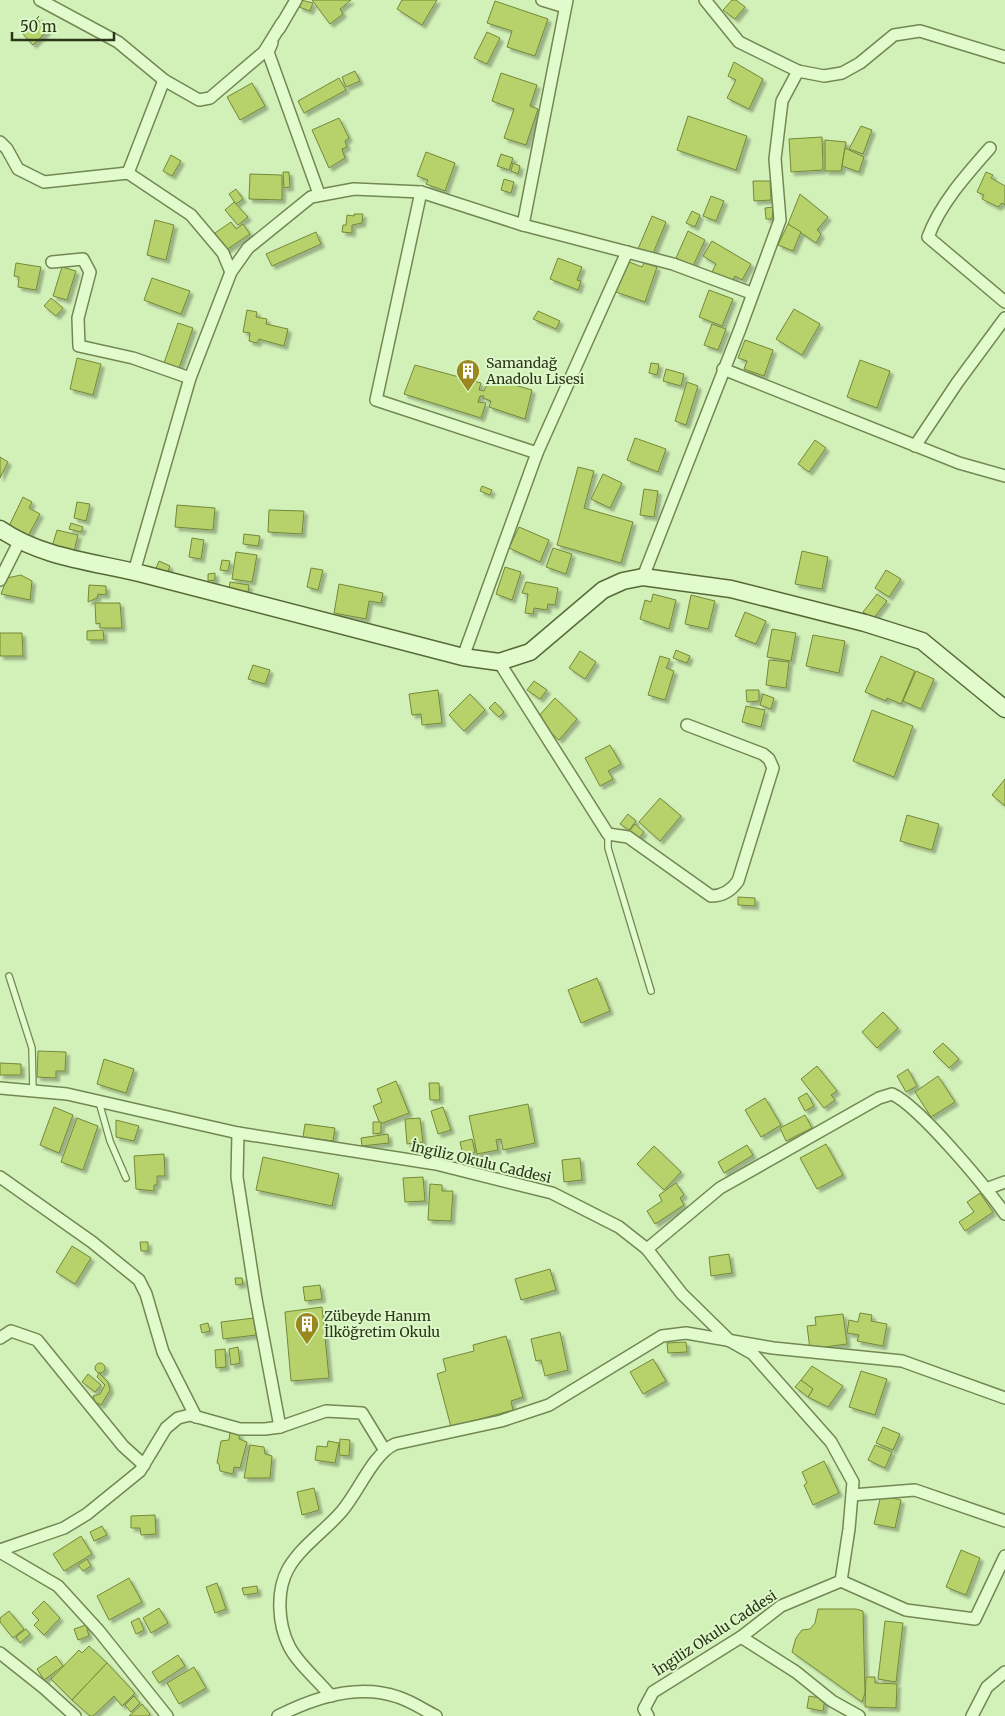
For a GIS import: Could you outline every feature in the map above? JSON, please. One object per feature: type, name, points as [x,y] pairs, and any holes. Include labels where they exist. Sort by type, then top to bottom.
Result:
[{"type":"street","points":[[40,0],[118,42],[164,80],[199,100],[210,98],[264,52],[296,0]]},
{"type":"street","points":[[523,225],[566,4],[542,0]]},
{"type":"street","points":[[705,0],[740,42],[798,71],[824,76],[842,73],[860,63],[894,35],[920,31],[1005,57]]},
{"type":"street","points":[[282,22],[268,52],[319,194]]},
{"type":"street","points":[[643,577],[780,220],[776,159],[782,101],[798,71]]},
{"type":"street","points":[[128,173],[164,80]]},
{"type":"street","points":[[0,142],[7,149],[18,169],[44,182],[128,173],[191,215],[224,253],[232,272]]},
{"type":"street","points":[[990,148],[967,174],[932,226],[928,237],[1005,302]]},
{"type":"street","points":[[134,572],[190,378],[232,272],[248,248],[311,197],[354,188],[421,192],[523,225],[673,264],[752,293]]},
{"type":"street","points":[[421,192],[376,400],[537,453]]},
{"type":"street","points":[[463,658],[537,453],[626,252]]},
{"type":"street","points":[[52,262],[83,258],[90,272],[78,318],[79,346],[133,358],[190,378]]},
{"type":"street","points":[[915,446],[1005,318]]},
{"type":"street","points":[[723,370],[959,463],[1005,476]]},
{"type":"street","points":[[0,529],[19,542],[71,559],[134,572],[463,658],[499,662],[530,652],[603,590],[623,582],[643,577],[731,589],[865,623],[922,641],[1005,709]]},
{"type":"street","points":[[0,580],[19,542]]},
{"type":"street","points":[[499,662],[608,834],[628,836],[711,896],[724,894],[734,887],[773,773],[772,764],[763,754],[687,725]]},
{"type":"street","name":"İngiliz Okulu Caddesi","points":[[0,1088],[68,1094],[238,1133],[436,1164],[552,1193],[619,1227],[647,1249],[682,1294],[730,1341],[753,1354],[831,1442],[853,1482],[849,1529],[841,1581],[781,1606],[741,1637],[653,1692],[644,1709],[648,1716]]},
{"type":"street","points":[[647,1249],[720,1188],[879,1098],[892,1094],[902,1099],[986,1189],[1005,1214]]},
{"type":"street","points":[[238,1133],[238,1177],[256,1299],[280,1427]]},
{"type":"street","points":[[0,1176],[92,1242],[139,1280],[146,1294],[162,1352],[196,1417]]},
{"type":"street","points":[[986,1189],[1005,1182]]},
{"type":"street","points":[[0,1338],[10,1331],[37,1340],[123,1446],[144,1465]]},
{"type":"street","points":[[331,1696],[290,1646],[282,1622],[280,1589],[288,1568],[316,1536],[342,1511],[384,1449],[395,1444],[501,1422],[549,1405],[662,1336],[686,1333],[773,1348],[902,1361],[1005,1398]]},
{"type":"street","points":[[0,1551],[64,1528],[119,1489],[140,1471],[166,1428],[178,1418],[190,1415],[240,1429],[280,1427],[326,1411],[362,1413],[384,1449]]},
{"type":"street","points":[[852,1495],[915,1490],[1005,1520]]},
{"type":"street","points":[[0,1551],[58,1586],[98,1631],[167,1716]]},
{"type":"street","points":[[841,1581],[906,1610],[975,1619],[1005,1556]]},
{"type":"street","points":[[741,1637],[796,1672],[832,1701],[859,1716]]},
{"type":"street","points":[[0,1653],[44,1688],[74,1716]]},
{"type":"street","points":[[972,1716],[987,1687],[1005,1672]]},
{"type":"street","points":[[278,1716],[301,1704],[331,1696],[362,1692],[397,1696],[436,1716]]},
{"type":"lane","points":[[608,834],[608,848],[650,991]]},
{"type":"lane","points":[[9,976],[32,1048],[33,1090]]},
{"type":"lane","points":[[99,1102],[110,1141],[126,1178]]},
{"type":"building","points":[[301,0],[313,3],[310,11],[299,7]]},
{"type":"building","points":[[312,0],[351,0],[340,9],[343,14],[330,24]]},
{"type":"building","points":[[402,0],[437,0],[422,25],[397,9]]},
{"type":"building","points":[[732,0],[736,0],[745,7],[735,19],[723,10]]},
{"type":"building","points":[[495,1],[548,19],[535,56],[507,47],[512,31],[487,23]]},
{"type":"building","points":[[39,16],[37,19],[48,30],[33,45],[22,33]]},
{"type":"building","points":[[487,32],[500,38],[487,64],[474,58]]},
{"type":"building","points":[[734,62],[763,79],[749,109],[727,98],[736,80],[728,76]]},
{"type":"building","points":[[355,71],[360,81],[346,87],[342,77]]},
{"type":"building","points":[[501,73],[537,85],[530,106],[538,109],[526,145],[504,138],[514,109],[492,101]]},
{"type":"building","points":[[339,78],[346,90],[304,113],[298,101]]},
{"type":"building","points":[[252,83],[265,106],[240,120],[227,97]]},
{"type":"building","points":[[688,116],[747,136],[736,170],[677,150]]},
{"type":"building","points":[[339,118],[349,138],[345,141],[347,147],[342,149],[345,158],[329,168],[312,130]]},
{"type":"building","points":[[861,126],[872,130],[863,154],[849,149]]},
{"type":"building","points":[[822,137],[823,170],[791,172],[789,139]]},
{"type":"building","points":[[825,140],[846,142],[841,171],[825,171]]},
{"type":"building","points":[[845,148],[864,157],[859,172],[842,166]]},
{"type":"building","points":[[426,152],[455,163],[445,191],[426,184],[428,180],[417,176]]},
{"type":"building","points":[[501,154],[513,158],[509,170],[497,166]]},
{"type":"building","points":[[171,155],[181,161],[172,176],[163,171]]},
{"type":"building","points":[[513,163],[520,166],[518,174],[511,171]]},
{"type":"building","points":[[283,172],[289,172],[290,187],[284,188]]},
{"type":"building","points":[[986,172],[993,175],[991,178],[1005,186],[1005,205],[1002,203],[998,207],[982,199],[984,195],[977,192]]},
{"type":"building","points":[[250,174],[282,175],[282,200],[249,199]]},
{"type":"building","points":[[504,179],[514,182],[511,193],[501,190]]},
{"type":"building","points":[[753,181],[770,181],[771,200],[754,201]]},
{"type":"building","points":[[236,189],[243,199],[236,204],[229,194]]},
{"type":"building","points":[[800,194],[828,217],[817,230],[821,234],[816,243],[788,224]]},
{"type":"building","points":[[711,196],[724,201],[716,221],[703,216]]},
{"type":"building","points":[[234,202],[248,217],[238,225],[225,210]]},
{"type":"building","points":[[773,207],[772,219],[766,219],[765,208]]},
{"type":"building","points":[[692,211],[700,215],[695,227],[686,223]]},
{"type":"building","points":[[354,214],[363,214],[362,223],[352,225],[352,233],[342,232],[343,225],[346,225],[347,215],[354,216]]},
{"type":"building","points":[[652,216],[666,222],[652,256],[638,249]]},
{"type":"building","points":[[155,220],[174,225],[166,260],[147,255]]},
{"type":"building","points":[[231,222],[236,229],[243,224],[250,234],[226,250],[215,233]]},
{"type":"building","points":[[788,224],[801,232],[793,251],[778,245]]},
{"type":"building","points":[[688,231],[705,240],[693,266],[676,258]]},
{"type":"building","points":[[316,232],[321,244],[272,266],[266,254]]},
{"type":"building","points":[[712,241],[751,264],[742,280],[735,276],[730,285],[711,274],[716,264],[703,256]]},
{"type":"building","points":[[558,258],[582,267],[577,280],[581,281],[578,290],[550,279]]},
{"type":"building","points":[[627,261],[642,267],[644,263],[657,267],[645,302],[616,292]]},
{"type":"building","points":[[16,263],[41,267],[36,290],[18,287],[19,277],[14,276]]},
{"type":"building","points":[[62,267],[76,271],[67,300],[53,296]]},
{"type":"building","points":[[152,278],[190,291],[181,314],[144,300]]},
{"type":"building","points":[[709,290],[733,299],[722,326],[699,317]]},
{"type":"building","points":[[51,298],[63,308],[56,316],[44,306]]},
{"type":"building","points":[[794,309],[820,324],[802,355],[776,339]]},
{"type":"building","points":[[247,310],[257,312],[256,317],[267,319],[266,324],[288,329],[284,346],[259,339],[257,343],[249,341],[250,333],[243,332]]},
{"type":"building","points":[[538,311],[560,321],[556,329],[533,319]]},
{"type":"building","points":[[178,323],[193,328],[179,368],[164,363]]},
{"type":"building","points":[[712,324],[726,329],[718,350],[704,345]]},
{"type":"building","points":[[745,340],[773,350],[764,376],[744,369],[747,361],[738,358]]},
{"type":"building","points":[[77,358],[101,364],[93,395],[70,389]]},
{"type":"building","points":[[860,360],[890,371],[877,408],[847,397]]},
{"type":"building","points":[[651,363],[659,364],[657,375],[649,373]]},
{"type":"building","name":"Samandağ Anadolu Lisesi","points":[[415,365],[481,383],[479,390],[484,391],[490,378],[532,390],[525,419],[489,407],[491,401],[483,398],[484,396],[480,396],[478,402],[486,403],[481,418],[404,394]]},
{"type":"building","points":[[666,369],[684,374],[681,386],[663,381]]},
{"type":"building","points":[[687,382],[698,386],[686,425],[675,421]]},
{"type":"building","points":[[635,438],[666,449],[658,472],[627,460]]},
{"type":"building","points":[[815,440],[826,448],[809,472],[798,464]]},
{"type":"building","points":[[0,457],[8,462],[0,478]]},
{"type":"building","points":[[578,467],[594,471],[584,508],[633,522],[621,563],[557,545]]},
{"type":"building","points":[[603,474],[622,483],[610,508],[591,499]]},
{"type":"building","points":[[482,486],[492,490],[490,495],[480,491]]},
{"type":"building","points":[[644,489],[658,491],[654,517],[640,515]]},
{"type":"building","points":[[23,497],[32,502],[29,508],[40,514],[28,536],[9,526]]},
{"type":"building","points":[[77,502],[90,504],[86,521],[74,518]]},
{"type":"building","points":[[177,505],[215,508],[213,530],[175,527]]},
{"type":"building","points":[[269,510],[304,511],[302,534],[268,532]]},
{"type":"building","points":[[71,523],[83,527],[81,532],[69,529]]},
{"type":"building","points":[[519,527],[549,540],[540,562],[509,548]]},
{"type":"building","points":[[57,530],[78,535],[73,556],[51,550]]},
{"type":"building","points":[[244,534],[260,536],[258,546],[243,544]]},
{"type":"building","points":[[192,538],[204,540],[201,559],[189,557]]},
{"type":"building","points":[[553,548],[572,554],[566,574],[546,567]]},
{"type":"building","points":[[802,551],[828,557],[822,589],[795,584]]},
{"type":"building","points":[[236,552],[257,555],[252,582],[232,579]]},
{"type":"building","points":[[222,560],[230,561],[228,571],[220,570]]},
{"type":"building","points":[[159,561],[170,566],[167,573],[156,568]]},
{"type":"building","points":[[505,567],[521,572],[512,600],[496,594]]},
{"type":"building","points":[[311,568],[323,570],[318,590],[307,587]]},
{"type":"building","points":[[886,570],[901,579],[889,597],[875,588]]},
{"type":"building","points":[[215,573],[215,580],[208,581],[208,574]]},
{"type":"building","points":[[21,575],[32,581],[30,600],[1,594],[7,578]]},
{"type":"building","points":[[230,582],[249,585],[248,592],[229,589]]},
{"type":"building","points":[[526,582],[558,588],[555,605],[548,604],[547,610],[534,608],[533,614],[525,613],[528,594],[522,593]]},
{"type":"building","points":[[339,584],[383,593],[381,603],[369,601],[366,619],[334,613]]},
{"type":"building","points":[[89,585],[106,586],[106,595],[98,594],[97,598],[88,602]]},
{"type":"building","points":[[653,594],[676,600],[669,629],[640,619],[645,600],[651,602]]},
{"type":"building","points":[[877,594],[887,601],[873,619],[863,612]]},
{"type":"building","points":[[691,595],[715,601],[708,629],[685,624]]},
{"type":"building","points":[[95,603],[120,603],[122,628],[100,628],[100,623],[96,624]]},
{"type":"building","points":[[745,612],[766,621],[756,644],[735,636]]},
{"type":"building","points":[[772,629],[796,633],[791,661],[767,657]]},
{"type":"building","points":[[103,630],[104,640],[87,640],[87,631]]},
{"type":"building","points":[[0,633],[22,633],[23,656],[0,656]]},
{"type":"building","points":[[813,635],[845,641],[839,673],[806,666]]},
{"type":"building","points":[[676,650],[690,656],[687,663],[673,658]]},
{"type":"building","points":[[580,651],[596,662],[585,679],[569,668]]},
{"type":"building","points":[[660,656],[670,659],[666,668],[674,671],[665,700],[648,695]]},
{"type":"building","points":[[881,656],[915,671],[901,704],[887,698],[886,701],[865,692]]},
{"type":"building","points":[[769,660],[789,662],[786,688],[766,685]]},
{"type":"building","points":[[253,665],[270,670],[265,684],[248,679]]},
{"type":"building","points":[[916,671],[934,679],[921,709],[903,701]]},
{"type":"building","points":[[534,681],[547,690],[540,699],[527,690]]},
{"type":"building","points":[[438,690],[442,723],[422,725],[421,714],[412,715],[409,694]]},
{"type":"building","points":[[746,690],[759,690],[759,701],[747,702]]},
{"type":"building","points":[[470,694],[485,710],[464,731],[449,715]]},
{"type":"building","points":[[763,694],[774,698],[771,709],[760,705]]},
{"type":"building","points":[[555,698],[577,719],[559,740],[536,719]]},
{"type":"building","points":[[495,702],[504,712],[499,717],[489,708]]},
{"type":"building","points":[[746,706],[765,710],[761,727],[742,722]]},
{"type":"building","points":[[872,710],[913,726],[894,777],[853,761]]},
{"type":"building","points":[[610,745],[621,764],[608,771],[613,779],[600,786],[585,758]]},
{"type":"building","points":[[1005,779],[1005,806],[992,795]]},
{"type":"building","points":[[660,798],[681,816],[660,841],[639,822]]},
{"type":"building","points":[[628,814],[636,821],[629,830],[620,824]]},
{"type":"building","points":[[907,815],[939,824],[932,850],[900,841]]},
{"type":"building","points":[[635,824],[644,832],[637,840],[628,833]]},
{"type":"building","points":[[738,897],[755,898],[755,906],[738,905]]},
{"type":"building","points":[[597,978],[610,1011],[581,1023],[568,990]]},
{"type":"building","points":[[883,1012],[898,1028],[877,1048],[862,1032]]},
{"type":"building","points":[[943,1043],[959,1059],[949,1068],[933,1052]]},
{"type":"building","points":[[38,1051],[66,1052],[65,1071],[56,1071],[56,1078],[37,1077]]},
{"type":"building","points":[[104,1059],[134,1069],[126,1093],[97,1084]]},
{"type":"building","points":[[0,1063],[21,1064],[21,1075],[0,1075]]},
{"type":"building","points":[[817,1066],[837,1091],[831,1095],[835,1100],[824,1108],[801,1079]]},
{"type":"building","points":[[908,1069],[917,1086],[906,1092],[897,1076]]},
{"type":"building","points":[[938,1076],[955,1102],[931,1117],[915,1092]]},
{"type":"building","points":[[396,1081],[409,1113],[380,1124],[373,1106],[382,1102],[377,1089]]},
{"type":"building","points":[[429,1083],[439,1083],[440,1100],[430,1100]]},
{"type":"building","points":[[807,1093],[814,1106],[805,1111],[798,1098]]},
{"type":"building","points":[[765,1098],[781,1125],[761,1137],[745,1110]]},
{"type":"building","points":[[528,1104],[535,1143],[503,1150],[501,1139],[496,1140],[498,1150],[477,1154],[469,1116]]},
{"type":"building","points":[[54,1107],[73,1115],[59,1153],[40,1145]]},
{"type":"building","points":[[443,1107],[451,1130],[438,1134],[431,1111]]},
{"type":"building","points":[[805,1115],[812,1128],[786,1141],[780,1128]]},
{"type":"building","points":[[77,1118],[98,1126],[83,1170],[61,1162]]},
{"type":"building","points":[[420,1118],[423,1142],[407,1144],[405,1119]]},
{"type":"building","points":[[116,1120],[139,1126],[134,1141],[116,1137]]},
{"type":"building","points":[[373,1122],[381,1122],[381,1133],[373,1134]]},
{"type":"building","points":[[305,1124],[335,1128],[333,1141],[303,1137]]},
{"type":"building","points":[[388,1134],[389,1143],[362,1146],[361,1138]]},
{"type":"building","points":[[472,1139],[475,1152],[463,1155],[460,1142]]},
{"type":"building","points":[[826,1144],[843,1175],[817,1189],[800,1158]]},
{"type":"building","points":[[747,1145],[753,1155],[724,1173],[718,1162]]},
{"type":"building","points":[[654,1146],[681,1172],[664,1190],[637,1164]]},
{"type":"building","points":[[164,1154],[165,1176],[157,1176],[157,1185],[154,1185],[154,1191],[136,1189],[134,1156]]},
{"type":"building","points":[[263,1157],[339,1174],[332,1206],[256,1190]]},
{"type":"building","points":[[580,1158],[582,1180],[564,1182],[562,1160]]},
{"type":"building","points":[[423,1177],[425,1201],[405,1202],[403,1178]]},
{"type":"building","points":[[676,1183],[684,1195],[680,1198],[684,1205],[655,1224],[647,1211],[662,1201],[659,1195]]},
{"type":"building","points":[[430,1184],[442,1185],[442,1191],[453,1191],[451,1221],[428,1220]]},
{"type":"building","points":[[980,1193],[993,1212],[965,1231],[959,1222],[974,1212],[967,1202]]},
{"type":"building","points":[[140,1242],[148,1242],[148,1251],[141,1251]]},
{"type":"building","points":[[72,1246],[91,1258],[75,1284],[56,1272]]},
{"type":"building","points":[[729,1254],[732,1273],[711,1276],[709,1257]]},
{"type":"building","points":[[550,1269],[556,1290],[521,1300],[515,1279]]},
{"type":"building","points":[[235,1278],[242,1278],[243,1284],[236,1285]]},
{"type":"building","points":[[320,1285],[322,1299],[305,1301],[303,1287]]},
{"type":"building","name":"Zübeyde Hanım İlköğretim Okulu","points":[[322,1307],[329,1378],[291,1381],[285,1312]]},
{"type":"building","points":[[860,1313],[872,1315],[871,1321],[887,1324],[883,1346],[857,1341],[859,1335],[847,1333],[849,1320],[858,1322]]},
{"type":"building","points":[[843,1314],[847,1344],[810,1349],[807,1326],[816,1325],[815,1317]]},
{"type":"building","points":[[254,1318],[256,1335],[223,1339],[221,1322]]},
{"type":"building","points":[[208,1323],[210,1331],[202,1333],[200,1325]]},
{"type":"building","points":[[560,1332],[568,1370],[545,1376],[541,1360],[536,1361],[531,1339]]},
{"type":"building","points":[[506,1336],[523,1397],[511,1401],[513,1410],[451,1427],[437,1374],[446,1371],[443,1359],[474,1351],[473,1345]]},
{"type":"building","points":[[686,1342],[687,1352],[668,1353],[667,1343]]},
{"type":"building","points":[[238,1347],[240,1363],[231,1365],[229,1349]]},
{"type":"building","points":[[225,1349],[226,1367],[216,1368],[215,1350]]},
{"type":"building","points":[[653,1359],[666,1381],[643,1394],[630,1372]]},
{"type":"building","points":[[98,1363],[102,1363],[105,1368],[104,1372],[98,1373],[95,1370],[95,1366]]},
{"type":"building","points":[[812,1366],[843,1386],[828,1407],[808,1397],[813,1389],[801,1380]]},
{"type":"building","points":[[861,1371],[887,1379],[875,1415],[849,1407]]},
{"type":"building","points":[[99,1373],[108,1382],[110,1390],[101,1405],[95,1402],[93,1396],[100,1394],[105,1385],[97,1377]]},
{"type":"building","points":[[88,1374],[101,1385],[95,1392],[82,1382]]},
{"type":"building","points":[[801,1380],[813,1389],[808,1397],[795,1387]]},
{"type":"building","points":[[883,1427],[900,1434],[893,1450],[876,1443]]},
{"type":"building","points":[[230,1432],[240,1434],[239,1439],[247,1442],[240,1468],[234,1467],[233,1474],[220,1471],[219,1464],[217,1463],[221,1441],[229,1440]]},
{"type":"building","points":[[340,1439],[350,1440],[349,1456],[339,1455]]},
{"type":"building","points":[[328,1441],[339,1443],[335,1463],[315,1460],[317,1446],[327,1447]]},
{"type":"building","points":[[250,1445],[264,1447],[265,1454],[272,1456],[270,1478],[244,1478]]},
{"type":"building","points":[[875,1445],[892,1452],[885,1468],[868,1460]]},
{"type":"building","points":[[824,1461],[839,1493],[813,1505],[804,1485],[807,1483],[802,1472]]},
{"type":"building","points":[[314,1488],[319,1510],[302,1515],[297,1492]]},
{"type":"building","points":[[881,1495],[901,1500],[895,1528],[874,1524]]},
{"type":"building","points":[[155,1515],[156,1534],[141,1535],[140,1528],[131,1528],[131,1516]]},
{"type":"building","points":[[102,1526],[107,1535],[94,1541],[90,1532]]},
{"type":"building","points":[[81,1536],[92,1554],[64,1571],[53,1554]]},
{"type":"building","points":[[961,1550],[980,1558],[966,1595],[946,1587]]},
{"type":"building","points":[[87,1559],[91,1566],[83,1571],[78,1565]]},
{"type":"building","points":[[129,1578],[142,1602],[109,1620],[97,1596]]},
{"type":"building","points":[[217,1583],[226,1609],[215,1613],[206,1587]]},
{"type":"building","points":[[257,1586],[258,1593],[244,1595],[242,1588]]},
{"type":"building","points":[[44,1601],[60,1618],[44,1635],[34,1625],[39,1620],[32,1613]]},
{"type":"building","points":[[159,1608],[168,1623],[151,1633],[143,1618]]},
{"type":"building","points":[[818,1609],[856,1609],[863,1611],[865,1693],[862,1702],[792,1652],[796,1638],[802,1630],[810,1629],[815,1623]]},
{"type":"building","points":[[9,1611],[24,1629],[13,1638],[0,1622],[0,1618]]},
{"type":"building","points":[[139,1618],[144,1630],[136,1634],[131,1622]]},
{"type":"building","points":[[885,1621],[903,1623],[896,1682],[878,1679]]},
{"type":"building","points":[[86,1625],[89,1636],[78,1640],[74,1629]]},
{"type":"building","points":[[26,1629],[30,1634],[20,1643],[16,1637]]},
{"type":"building","points":[[89,1646],[107,1663],[72,1700],[51,1679],[79,1650],[82,1653]]},
{"type":"building","points":[[178,1655],[185,1666],[159,1683],[152,1672]]},
{"type":"building","points":[[56,1656],[63,1666],[44,1680],[37,1669]]},
{"type":"building","points":[[107,1663],[135,1693],[122,1706],[114,1696],[93,1716],[90,1716],[72,1700]]},
{"type":"building","points":[[194,1667],[206,1688],[179,1704],[167,1683]]},
{"type":"building","points":[[866,1677],[875,1677],[875,1683],[897,1684],[896,1708],[865,1707]]},
{"type":"building","points":[[134,1696],[140,1703],[131,1712],[125,1705]]},
{"type":"building","points":[[809,1696],[825,1699],[823,1711],[807,1708]]},
{"type":"building","points":[[142,1704],[150,1714],[148,1716],[129,1716]]},
{"type":"place","name":"Samandağ Anadolu Lisesi","points":[[468,392]]},
{"type":"place","name":"Zübeyde Hanım İlköğretim Okulu","points":[[307,1345]]}]
